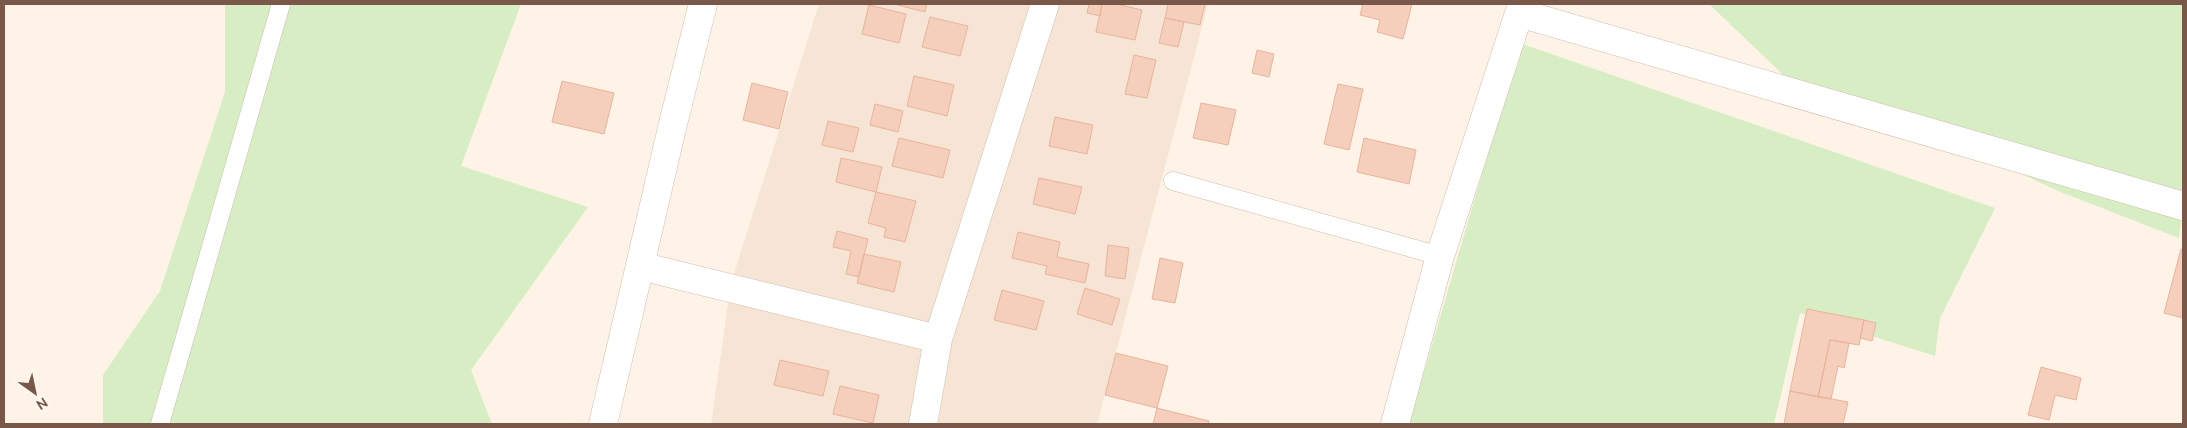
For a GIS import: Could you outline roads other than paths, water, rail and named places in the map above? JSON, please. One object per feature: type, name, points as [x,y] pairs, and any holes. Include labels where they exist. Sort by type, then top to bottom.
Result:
[{"type":"street","points":[[603,424],[672,128],[704,4]]},
{"type":"street","points":[[923,424],[938,339],[1045,4]]},
{"type":"street","points":[[1395,424],[1440,256],[1520,8],[2183,206]]},
{"type":"street","points":[[640,266],[938,339]]},
{"type":"lane","points":[[160,424],[281,4]]},
{"type":"lane","points":[[1173,181],[1440,256]]}]
